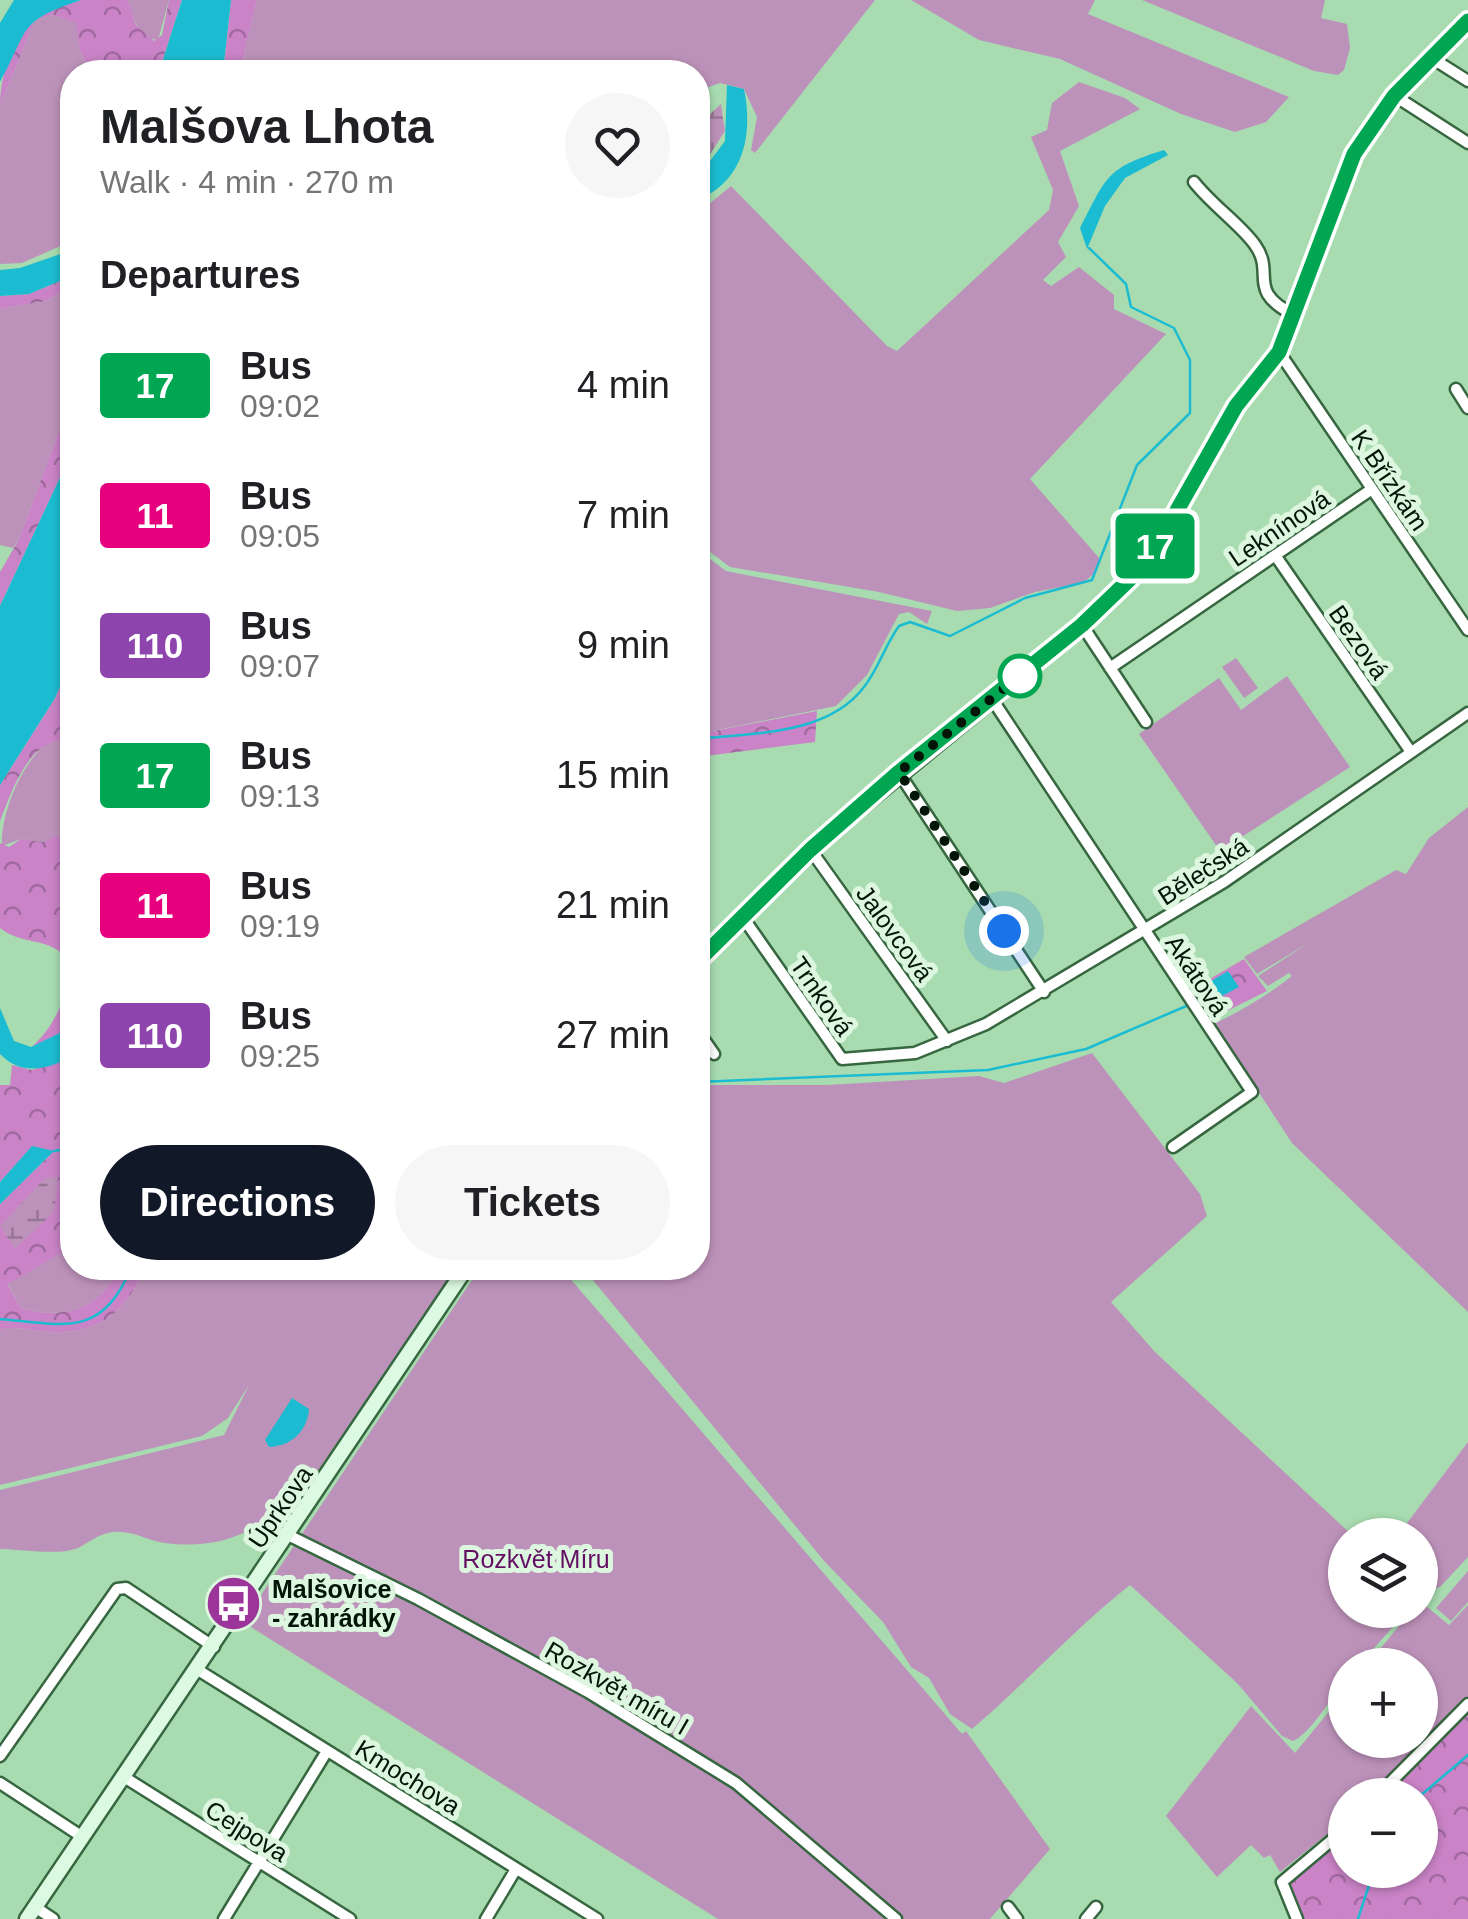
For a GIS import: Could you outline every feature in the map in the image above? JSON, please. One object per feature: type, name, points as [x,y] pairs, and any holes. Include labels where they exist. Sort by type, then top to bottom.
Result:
[{"type":"street","points":[[710,949],[810,850],[899,772],[1082,625],[1151,551],[1236,406],[1279,352],[1354,154],[1394,96],[1468,21]]},
{"type":"street","points":[[1430,57],[1468,81]]},
{"type":"street","points":[[1394,96],[1468,143]]},
{"type":"street","points":[[1194,182],[1215,209],[1254,243],[1262,259],[1267,294],[1275,306],[1294,316]]},
{"type":"street","name":"K Břízkám","points":[[1279,352],[1468,630]]},
{"type":"street","points":[[1456,389],[1468,408]]},
{"type":"street","name":"Leknínová","points":[[1110,668],[1372,489]]},
{"type":"street","name":"Bezová","points":[[1275,555],[1411,752]]},
{"type":"street","points":[[1082,625],[1146,722]]},
{"type":"street","name":"Akátová","points":[[992,698],[1252,1092],[1173,1147]]},
{"type":"street","name":"Bělečská","points":[[947,1041],[1044,992],[1144,933],[1468,713]]},
{"type":"street","points":[[899,772],[1044,992]]},
{"type":"street","name":"Jalovcová","points":[[810,850],[947,1041]]},
{"type":"street","name":"Trnková","points":[[742,916],[842,1059],[915,1054],[947,1041]]},
{"type":"street","points":[[710,1048],[714,1054]]},
{"type":"street","name":"Úprkova","points":[[31,1913],[458,1280]]},
{"type":"street","name":"Rozkvět míru I","points":[[288,1535],[577,1686],[736,1782],[896,1919]]},
{"type":"street","points":[[0,1756],[117,1589],[126,1588],[214,1646]]},
{"type":"street","name":"Kmochova","points":[[198,1670],[596,1919]]},
{"type":"street","points":[[1395,1778],[1468,1704]]},
{"type":"street","points":[[224,1919],[327,1751]]},
{"type":"street","name":"Cejpova","points":[[124,1778],[350,1919]]},
{"type":"street","points":[[0,1784],[82,1836]]},
{"type":"street","points":[[1297,1919],[1282,1882],[1328,1843]]},
{"type":"street","points":[[486,1919],[516,1869]]},
{"type":"street","points":[[1008,1907],[1017,1919]]},
{"type":"street","points":[[1086,1919],[1096,1908]]},
{"type":"street","points":[[31,1913],[53,1919]]},
{"type":"green space","points":[[81,0],[128,0],[136,25],[154,41],[162,35],[169,0],[182,0],[163,60],[85,60],[76,23],[52,15],[35,20],[0,106],[2,81],[16,42],[32,21],[56,7]]},
{"type":"green space","points":[[128,0],[169,0],[158,40],[141,31]]},
{"type":"green space","points":[[231,0],[257,0],[243,60],[224,60]]},
{"type":"green space","points":[[257,0],[875,0],[755,153],[751,150],[757,117],[744,89],[720,83],[710,87],[710,60],[243,60]]},
{"type":"green space","points":[[911,0],[1095,0],[1088,14],[1289,97],[1266,122],[1235,132],[1181,114],[1060,59],[979,40]]},
{"type":"green space","points":[[1142,0],[1325,0],[1321,18],[1347,24],[1350,48],[1344,70],[1338,75],[1314,71]]},
{"type":"green space","points":[[52,15],[77,23],[85,60],[60,60],[60,246],[22,263],[0,264],[0,106],[35,20]]},
{"type":"green space","points":[[1079,82],[1125,98],[1140,109],[1060,151],[1079,206],[1058,242],[1066,257],[1043,280],[1051,286],[1079,267],[1114,295],[1114,309],[1166,334],[1030,479],[1100,559],[1096,572],[1083,583],[1035,592],[990,608],[957,611],[879,592],[730,567],[710,552],[710,203],[731,186],[887,346],[897,351],[1049,210],[1053,190],[1031,137],[1047,130],[1052,103]]},
{"type":"green space","points":[[721,104],[725,131],[710,154],[710,114]]},
{"type":"green space","points":[[60,281],[60,292],[46,301],[0,309],[0,296],[29,294]]},
{"type":"green space","points":[[60,292],[60,428],[13,548],[0,545],[0,309],[46,301]]},
{"type":"green space","points":[[60,428],[60,478],[0,606],[0,572],[19,539]]},
{"type":"green space","points":[[710,559],[726,571],[932,611],[927,624],[909,612],[899,614],[867,675],[836,706],[710,732]]},
{"type":"green space","points":[[1236,658],[1258,688],[1244,698],[1222,667]]},
{"type":"green space","points":[[1287,676],[1350,767],[1220,851],[1139,734],[1219,678],[1241,710]]},
{"type":"green space","points":[[60,687],[60,741],[45,746],[25,766],[0,821],[0,785]]},
{"type":"green space","points":[[817,711],[815,742],[710,755],[710,732]]},
{"type":"green space","points":[[60,738],[60,850],[45,842],[21,839],[2,846],[10,800],[25,769],[46,745]]},
{"type":"green space","points":[[1468,807],[1468,1312],[1292,1143],[1214,1024],[1292,976],[1289,973],[1268,986],[1258,976],[1310,942],[1257,974],[1244,957],[1396,870],[1406,874],[1429,838]]},
{"type":"green space","points":[[55,836],[60,838],[60,951],[0,928],[0,843],[9,847],[21,839],[45,842]]},
{"type":"green space","points":[[1244,959],[1267,991],[1209,1020],[1189,991]],"holes":[[[1228,972],[1238,987],[1205,1005],[1196,990]]]},
{"type":"green space","points":[[60,1005],[60,1033],[31,1048],[48,1028]]},
{"type":"green space","points":[[1092,1053],[1200,1194],[1207,1216],[1111,1302],[1155,1352],[1334,1518],[1328,1518],[1328,1628],[1392,1628],[1374,1648],[1328,1648],[1328,1703],[1309,1729],[1293,1741],[1282,1736],[1238,1684],[1130,1585],[972,1729],[950,1714],[929,1678],[911,1667],[883,1622],[825,1562],[593,1280],[710,1280],[710,1085],[827,1085],[979,1076],[1004,1083]]},
{"type":"green space","points":[[60,1060],[60,1254],[8,1284],[21,1308],[51,1313],[90,1302],[111,1280],[139,1280],[119,1309],[81,1330],[0,1330],[0,1204],[49,1156],[28,1151],[0,1182],[0,1085],[10,1085],[12,1065],[32,1070]]},
{"type":"green space","points":[[58,1177],[54,1212],[15,1249],[0,1226],[45,1178]]},
{"type":"green space","points":[[60,1254],[60,1280],[111,1280],[90,1302],[51,1313],[21,1308],[8,1283]]},
{"type":"green space","points":[[139,1280],[447,1280],[311,1481],[304,1477],[262,1522],[227,1539],[208,1543],[165,1543],[113,1532],[70,1550],[0,1549],[0,1490],[224,1435],[249,1385],[228,1418],[202,1436],[0,1485],[0,1330],[65,1332],[96,1325],[119,1309]]},
{"type":"green space","name":"Rozkvět Míru","points":[[472,1280],[571,1280],[962,1734],[966,1731],[1050,1849],[990,1919],[718,1919],[243,1622]]},
{"type":"green space","points":[[1468,1442],[1468,1557],[1440,1587],[1438,1518],[1411,1518]]},
{"type":"green space","points":[[1468,1571],[1468,1602],[1451,1621],[1438,1606]]},
{"type":"green space","points":[[1468,1605],[1468,1699],[1438,1728],[1438,1648],[1381,1648],[1397,1628],[1438,1628],[1438,1616],[1449,1625]]},
{"type":"green space","points":[[1468,1698],[1468,1919],[1303,1919],[1290,1883],[1328,1851],[1328,1888],[1438,1888],[1438,1778],[1384,1778],[1403,1758],[1438,1758],[1438,1724]]},
{"type":"green space","points":[[1251,1706],[1295,1753],[1328,1713],[1328,1758],[1407,1758],[1386,1778],[1328,1778],[1328,1834],[1280,1872],[1270,1855],[1264,1858],[1251,1845],[1217,1877],[1166,1816]]},
{"type":"water","points":[[14,0],[81,0],[45,15],[27,29],[0,82],[0,23]]},
{"type":"water","points":[[182,0],[231,0],[224,60],[163,60]]},
{"type":"water","points":[[727,85],[744,89],[746,138],[736,168],[710,193],[710,161],[725,141]]},
{"type":"water","points":[[1164,150],[1168,155],[1125,178],[1105,206],[1087,249],[1080,228],[1110,176],[1130,162]]},
{"type":"water","points":[[60,254],[60,281],[29,294],[0,296],[0,270],[20,268]]},
{"type":"water","points":[[60,478],[60,687],[0,785],[0,606]]},
{"type":"water","points":[[1228,971],[1239,987],[1205,1005],[1196,990]]},
{"type":"water","points":[[0,1008],[14,1041],[31,1047],[60,1033],[60,1062],[54,1065],[26,1068],[0,1054]]},
{"type":"water","points":[[32,1146],[54,1151],[0,1204],[0,1182]]},
{"type":"water","points":[[292,1398],[309,1409],[305,1425],[291,1441],[269,1447],[265,1440]]},
{"type":"waterway","points":[[710,738],[788,729],[831,715],[864,687],[899,626],[910,622],[950,636],[1025,598],[1092,580],[1137,465],[1190,413],[1190,360],[1174,328],[1131,307],[1126,284],[1089,248]]},
{"type":"waterway","points":[[710,1082],[988,1070],[1086,1049],[1191,1004]]},
{"type":"waterway","points":[[54,1151],[60,1150]]},
{"type":"waterway","points":[[0,1319],[79,1322],[107,1306],[125,1280]]},
{"type":"waterway","points":[[1438,1781],[1468,1755]]},
{"type":"waterway","points":[[1358,1919],[1368,1888]]},
{"type":"bus line","name":"17","points":[[710,949],[810,850],[899,772],[1082,625],[1131,578],[1175,514],[1236,406],[1279,352],[1354,154],[1394,96],[1468,21]]},
{"type":"place","name":"Malšovice - zahrádky","points":[[233,1603]]},
{"type":"route","points":[[1004,931],[899,772],[1020,676]]}]
